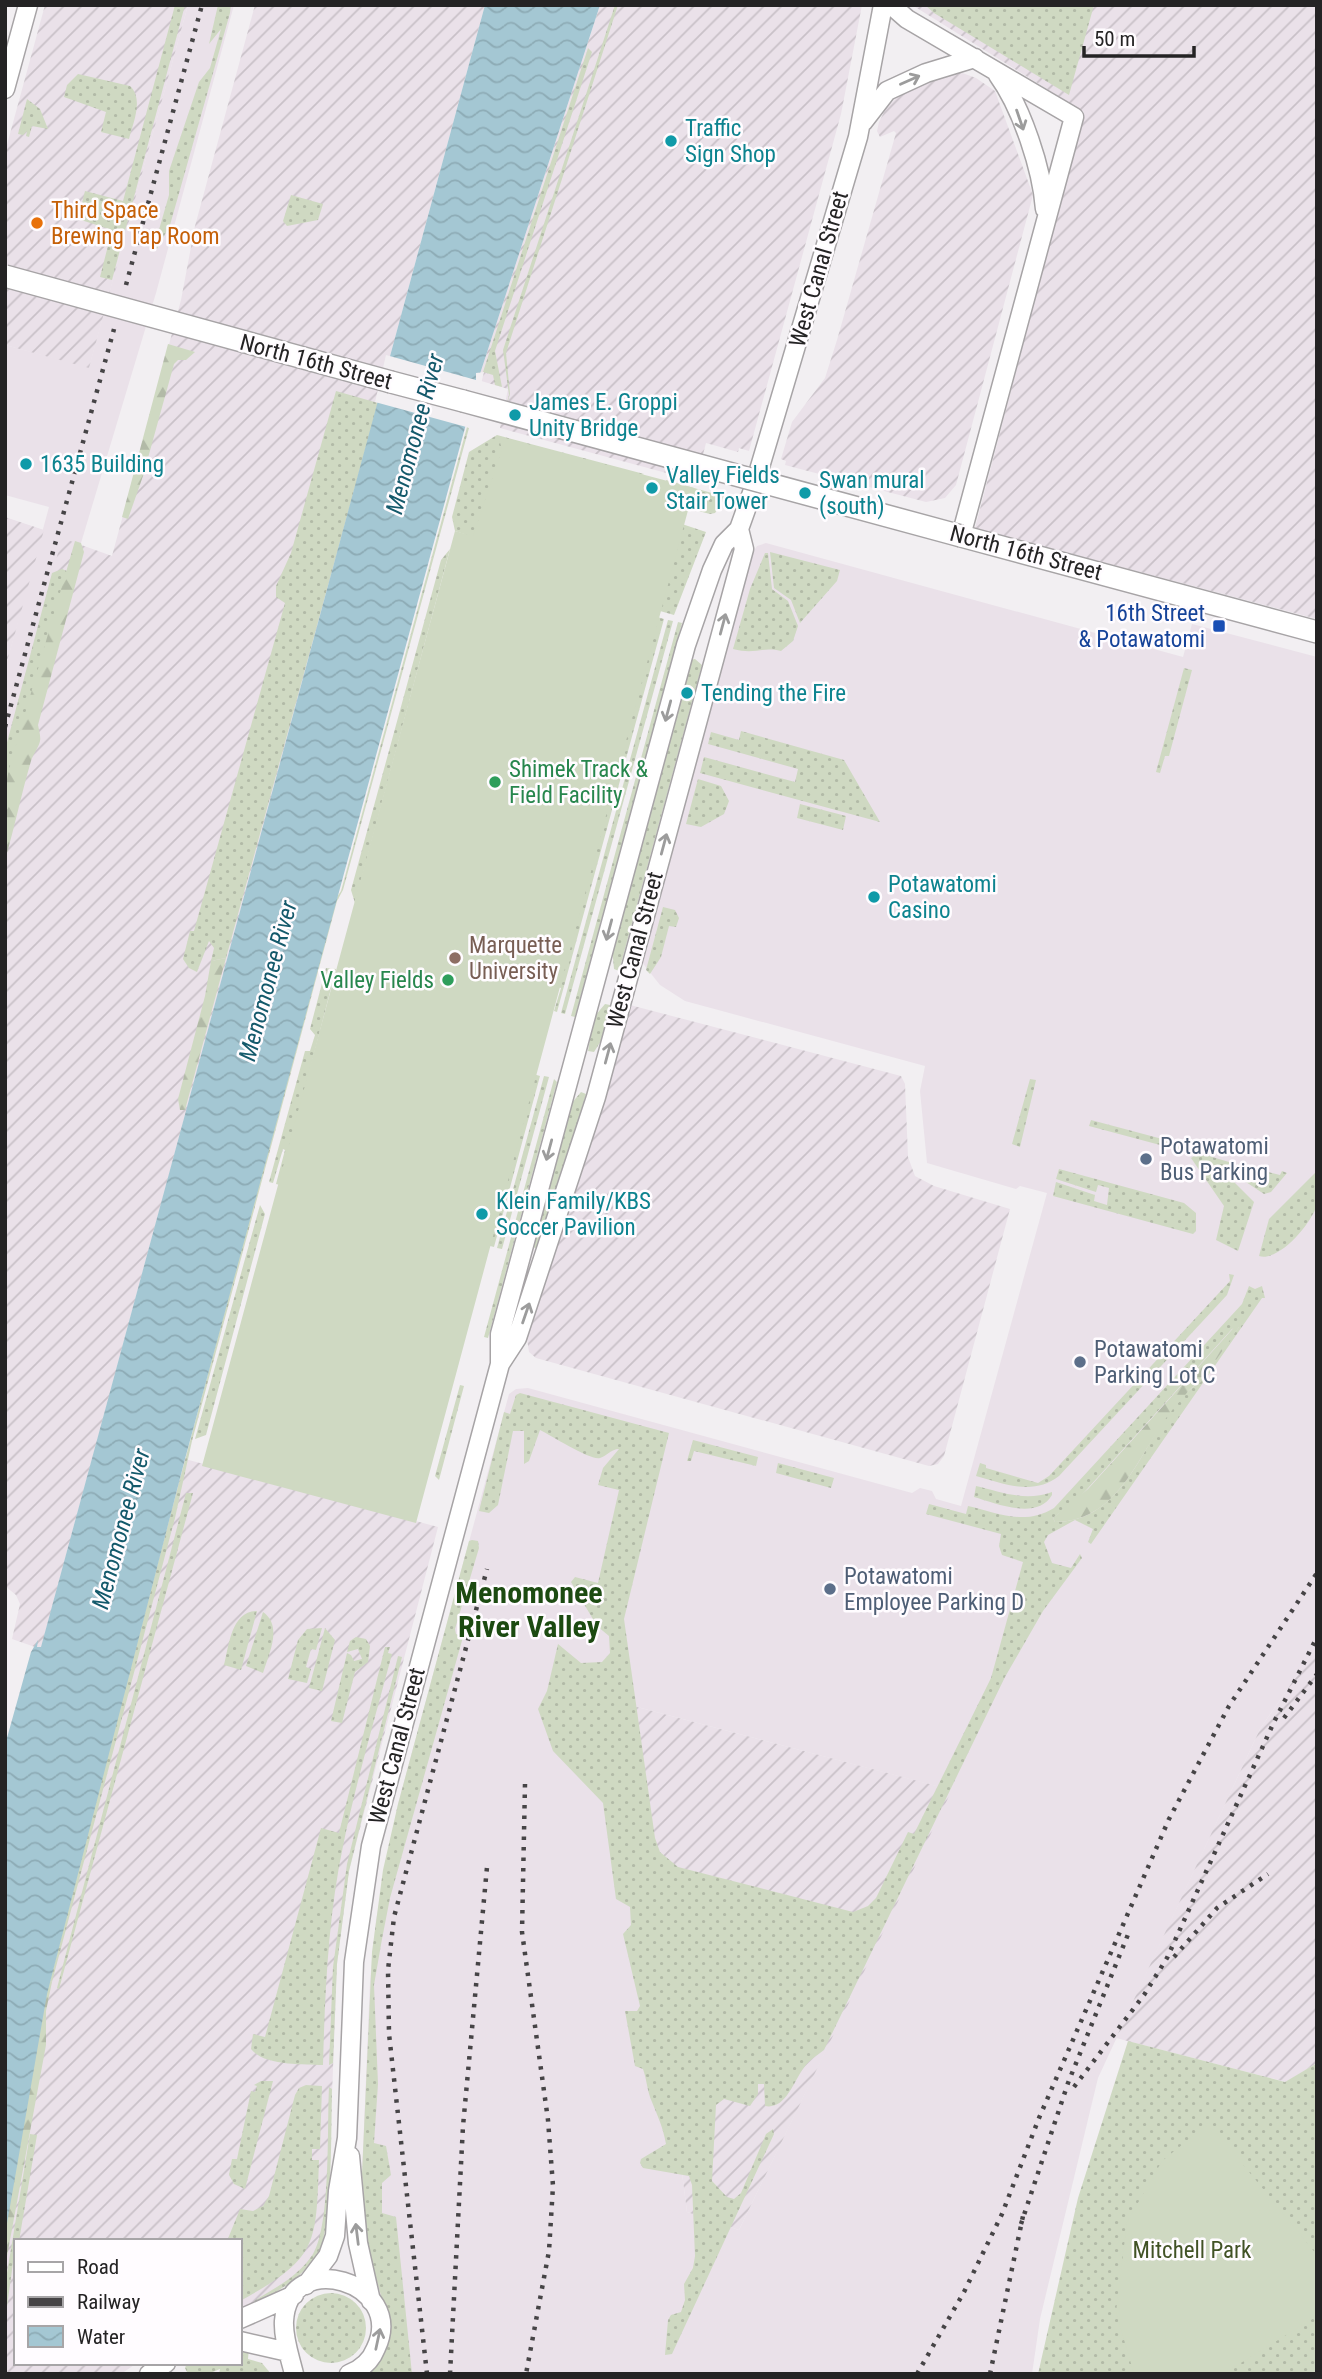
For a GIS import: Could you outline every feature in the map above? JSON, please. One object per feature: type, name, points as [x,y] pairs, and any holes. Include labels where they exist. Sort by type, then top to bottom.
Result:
[{"type":"main road","name":"North 16th Street","points":[[5,276],[1317,632]]},
{"type":"street","points":[[5,89],[28,5]]},
{"type":"street","name":"West Canal Street","points":[[300,2290],[325,2263],[332,2247],[347,2138],[355,1962],[371,1846],[500,1364],[500,1334],[690,632],[724,544],[739,529],[764,457],[860,125],[883,5]]},
{"type":"street","points":[[891,5],[907,19],[1074,117],[961,536]]},
{"type":"street","points":[[860,125],[887,91],[938,69],[975,58]]},
{"type":"street","points":[[994,70],[1010,91],[1039,174],[1046,220]]},
{"type":"street","name":"West Canal Street","points":[[500,1364],[517,1338],[600,1083],[744,549],[739,529]]},
{"type":"street","points":[[595,980],[625,988]]},
{"type":"street","points":[[569,1075],[600,1083]]},
{"type":"street","name":"West Canal Street","points":[[347,2138],[357,2235],[371,2301],[380,2325],[378,2344],[369,2360],[353,2373]]},
{"type":"street","points":[[242,2318],[320,2278],[344,2280],[371,2301]]},
{"type":"street","points":[[291,2361],[283,2323],[300,2290]]},
{"type":"street","points":[[242,2342],[291,2361],[309,2374]]},
{"type":"shaded area","points":[[45,5],[188,5],[89,368],[5,345],[5,152]]},
{"type":"shaded area","points":[[188,5],[234,5],[156,293],[81,543],[5,829],[5,669],[49,507],[5,495],[5,345],[89,367]]},
{"type":"shaded area","points":[[255,5],[485,5],[41,1648],[37,1647],[37,1642],[35,1647],[12,1639],[20,1604],[16,1595],[5,1586],[5,750],[62,538],[112,556],[181,300],[195,226]]},
{"type":"shaded area","points":[[600,5],[862,5],[841,114],[749,451],[739,448],[738,452],[706,443],[696,481],[500,428],[508,389],[478,380]]},
{"type":"shaded area","points":[[912,5],[1317,5],[1317,619],[975,528],[1084,112]]},
{"type":"shaded area","points":[[957,71],[976,78],[995,91],[1033,195],[956,485],[945,498],[926,502],[785,465],[786,461],[781,459],[792,422],[825,378],[837,340],[896,133],[894,131],[880,137],[877,131],[879,122],[886,108],[901,93]]},
{"type":"shaded area","points":[[5,517],[44,530],[5,669]]},
{"type":"shaded area","points":[[766,543],[1183,657],[1192,624],[1317,657],[1317,1646],[1260,1729],[1098,2078],[1040,2319],[1032,2374],[370,2374],[386,2349],[390,2327],[375,2280],[362,2174],[370,1981],[376,1920],[398,1804],[509,1394],[516,1389],[528,1388],[912,1493],[920,1488],[932,1491],[936,1499],[961,1506],[1047,1193],[1020,1186],[1016,1189],[927,1163],[920,1091],[925,1066],[685,1001],[660,985],[641,961],[752,554],[757,546]],"holes":[[[622,1703],[951,1790],[739,2230],[687,2212]]]},
{"type":"shaded area","points":[[630,1005],[901,1076],[905,1084],[908,1157],[915,1176],[934,1186],[1010,1209],[944,1456],[938,1464],[929,1466],[536,1358],[529,1352],[527,1339]]},
{"type":"shaded area","points":[[185,1459],[438,1527],[349,1871],[337,1964],[329,2174],[323,2244],[312,2261],[289,2284],[242,2311],[242,2239],[14,2239],[14,2365],[134,2365],[121,2374],[5,2374],[5,2235],[47,1994]]},
{"type":"shaded area","points":[[1317,1646],[1317,2063],[1286,2082],[1116,2038],[1260,1729]]},
{"type":"shaded area","points":[[622,1703],[952,1790],[739,2230],[687,2212]]},
{"type":"green space","points":[[175,5],[185,5],[112,280],[100,277],[112,230],[78,219],[85,191],[123,201]]},
{"type":"green space","points":[[218,5],[231,5],[230,13],[170,225],[157,249],[154,247],[169,195],[169,171],[199,82],[210,68],[221,29],[209,44]]},
{"type":"green space","points":[[615,5],[618,5],[506,353],[510,394],[500,428],[509,395],[503,350]]},
{"type":"green space","points":[[925,5],[1094,5],[1069,95],[934,13]]},
{"type":"green space","points":[[588,48],[592,52],[495,351],[502,387],[495,385],[493,375],[483,372]]},
{"type":"green space","points":[[78,74],[130,86],[134,91],[137,104],[129,139],[101,132],[106,112],[64,97],[67,85]]},
{"type":"green space","points":[[27,99],[40,109],[48,129],[32,126],[29,137],[26,136],[27,131],[23,135],[18,134]]},
{"type":"green space","points":[[291,195],[323,204],[318,220],[287,226],[283,221]]},
{"type":"green space","points":[[168,344],[195,352],[186,360],[178,360],[174,364],[143,476],[128,519],[122,517]]},
{"type":"green space","points":[[336,391],[378,403],[226,958],[211,961],[214,948],[209,941],[197,972],[189,968],[183,959],[190,931],[194,931],[285,603],[276,597],[276,586],[291,553]]},
{"type":"green space","points":[[467,427],[469,428],[343,890],[337,901],[192,1441],[175,1518],[52,1982],[50,1981],[84,1846],[226,1305]]},
{"type":"green space","points":[[497,435],[644,474],[482,540],[455,531],[452,517],[469,452]]},
{"type":"green space","name":"Valley Fields","points":[[498,436],[694,488],[416,1523],[202,1466],[455,531],[473,536],[502,449]]},
{"type":"green space","points":[[666,480],[726,497],[715,513],[710,514],[667,503]]},
{"type":"green space","points":[[676,522],[706,532],[674,615],[653,609]]},
{"type":"green space","points":[[75,541],[81,543],[84,552],[38,725],[40,741],[31,761],[5,860],[5,790],[9,769]]},
{"type":"green space","points":[[450,549],[355,903],[351,890],[441,560]]},
{"type":"green space","points":[[770,552],[840,570],[837,581],[800,623],[791,600],[774,588]]},
{"type":"green space","points":[[765,553],[768,553],[772,589],[788,601],[798,626],[793,641],[781,651],[733,649],[750,589]]},
{"type":"green space","points":[[62,569],[67,571],[66,576],[5,790],[5,750],[52,573]]},
{"type":"green space","points":[[637,611],[664,619],[557,1012],[554,1011],[561,988],[551,985]]},
{"type":"green space","points":[[668,620],[673,621],[565,1014],[561,1013]]},
{"type":"green space","points":[[678,622],[682,623],[575,1017],[571,1016]]},
{"type":"green space","points":[[695,659],[702,665],[619,971],[614,969],[612,947],[690,660]]},
{"type":"green space","points":[[1184,668],[1192,670],[1169,756],[1165,756],[1160,773],[1156,772]]},
{"type":"green space","points":[[741,731],[844,760],[880,822],[700,773],[704,757],[795,782],[798,769],[708,744],[711,732],[739,740]]},
{"type":"green space","points":[[698,779],[721,786],[729,801],[724,814],[701,827],[686,824]]},
{"type":"green space","points":[[800,804],[846,816],[843,830],[797,818]]},
{"type":"green space","points":[[663,907],[675,910],[679,918],[676,927],[669,926],[661,957],[650,974],[646,970]]},
{"type":"green space","points":[[226,958],[185,1110],[180,1110],[178,1099],[205,996],[211,961]]},
{"type":"green space","points":[[326,968],[336,969],[280,1185],[276,1184],[285,1150],[283,1149],[273,1183],[269,1182],[305,1051],[310,1051],[315,1035],[310,1029]]},
{"type":"green space","points":[[605,1004],[610,1005],[601,1041],[594,1052],[588,1051],[594,1017]]},
{"type":"green space","points":[[530,1073],[540,1076],[494,1247],[486,1245]]},
{"type":"green space","points":[[544,1076],[549,1077],[502,1249],[497,1248]]},
{"type":"green space","points":[[554,1079],[557,1082],[488,1338],[484,1337]]},
{"type":"green space","points":[[1030,1079],[1036,1080],[1020,1147],[1012,1144]]},
{"type":"green space","points":[[581,1092],[586,1094],[580,1114],[536,1248],[532,1247],[571,1104]]},
{"type":"green space","points":[[1091,1120],[1196,1148],[1190,1153],[1089,1126]]},
{"type":"green space","points":[[1199,1153],[1229,1162],[1232,1180],[1254,1202],[1238,1251],[1216,1240],[1224,1206],[1191,1158]]},
{"type":"green space","points":[[1238,1164],[1280,1175],[1282,1171],[1287,1173],[1271,1192],[1264,1194],[1243,1180]]},
{"type":"green space","points":[[1059,1169],[1184,1203],[1196,1213],[1196,1231],[1193,1234],[1053,1196],[1056,1182],[1095,1195],[1094,1201],[1107,1205],[1109,1188],[1098,1185],[1096,1192],[1056,1179]]},
{"type":"green space","points":[[1317,1171],[1317,1205],[1308,1222],[1285,1248],[1267,1256],[1259,1256],[1269,1219]]},
{"type":"green space","points":[[260,1205],[265,1214],[206,1435],[195,1439]]},
{"type":"green space","points":[[1229,1274],[1234,1275],[1227,1295],[1059,1476],[1039,1486],[1029,1487],[1008,1485],[976,1476],[980,1463],[986,1465],[986,1468],[1038,1483],[1049,1476],[1230,1281]]},
{"type":"green space","points":[[1249,1286],[1255,1289],[1262,1286],[1265,1298],[1262,1298],[1091,1544],[1088,1542],[1093,1529],[1075,1520],[1048,1535],[1044,1542],[1052,1563],[1071,1568],[1080,1554],[1082,1558],[1043,1611],[1005,1677],[824,2050],[805,2066],[788,2094],[778,2104],[765,2106],[764,2084],[758,2084],[758,2094],[750,2106],[724,2099],[716,2105],[712,2181],[727,2197],[734,2199],[741,2193],[766,2134],[773,2129],[774,2134],[672,2354],[665,2355],[668,2320],[671,2315],[681,2312],[685,2300],[684,2284],[693,2268],[695,2256],[692,2185],[689,2176],[643,2168],[640,2163],[641,2159],[666,2144],[643,2069],[635,2066],[625,2011],[637,2011],[640,2006],[623,1934],[631,1925],[630,1907],[616,1899],[603,1803],[553,1751],[538,1709],[547,1691],[558,1644],[581,1663],[602,1662],[610,1653],[609,1636],[597,1626],[571,1582],[575,1577],[598,1583],[619,1490],[598,1485],[603,1468],[619,1449],[595,1458],[540,1430],[529,1461],[524,1464],[524,1431],[513,1431],[498,1505],[489,1513],[479,1511],[504,1412],[510,1414],[516,1395],[520,1393],[669,1433],[624,1619],[655,1838],[660,1852],[678,1867],[853,1912],[868,1906],[876,1898],[908,1832],[914,1834],[991,1678],[1023,1562],[1002,1555],[999,1546],[1001,1534],[926,1514],[929,1504],[966,1514],[968,1506],[1022,1517],[1054,1508],[1242,1304]],"holes":[[[1239,1327],[1214,1363],[1171,1409],[1124,1484],[1110,1499],[1095,1511],[1076,1519],[1055,1522],[1053,1518],[1079,1498],[1232,1329]]]},
{"type":"green space","points":[[1238,1323],[1239,1327],[1200,1383],[1190,1390],[1167,1417],[1115,1494],[1099,1508],[1079,1518],[1055,1522],[1053,1518],[1088,1489]]},
{"type":"green space","points":[[460,1385],[464,1386],[439,1480],[435,1476]]},
{"type":"green space","points":[[693,1440],[758,1457],[756,1466],[694,1451],[691,1461],[687,1461]]},
{"type":"green space","points":[[778,1463],[834,1478],[831,1488],[776,1473]]},
{"type":"green space","points":[[976,1486],[1014,1495],[1032,1496],[1052,1492],[1052,1495],[1045,1503],[1036,1507],[1015,1508],[974,1497]]},
{"type":"green space","points":[[186,1493],[193,1493],[59,1989],[57,1988]]},
{"type":"green space","points":[[469,1541],[478,1541],[479,1548],[455,1629],[456,1634],[463,1637],[390,1898],[374,1985],[378,2084],[374,2143],[386,2146],[391,2175],[382,2183],[382,2213],[396,2217],[412,2374],[370,2374],[386,2349],[390,2327],[368,2250],[362,2174],[372,1952],[383,1870],[398,1804]]},
{"type":"green space","points":[[257,1611],[241,1670],[224,1665],[236,1623],[248,1613]]},
{"type":"green space","points":[[263,1612],[272,1625],[273,1640],[263,1673],[246,1666]]},
{"type":"green space","points":[[322,1628],[316,1650],[311,1649],[306,1667],[311,1669],[307,1683],[288,1679],[298,1640],[307,1629]]},
{"type":"green space","points":[[325,1628],[335,1640],[322,1691],[309,1688]]},
{"type":"green space","points":[[356,1637],[366,1639],[370,1646],[368,1662],[355,1672],[342,1723],[331,1721],[347,1653],[354,1661],[362,1659],[358,1649],[347,1652],[350,1641]]},
{"type":"green space","points":[[385,1647],[390,1647],[388,1653],[392,1654],[354,1798],[334,1900],[326,1983],[323,2065],[265,2059],[251,2049],[253,2034],[265,2037],[321,1828],[339,1833]]},
{"type":"green space","points":[[398,1656],[402,1657],[349,1871],[337,1964],[333,2063],[329,2065],[333,1967],[347,1864]]},
{"type":"green space","points":[[47,1982],[52,1982],[46,2011],[46,2045],[5,2267],[5,2168],[17,2130]]},
{"type":"green space","name":"Mitchell Park","points":[[1128,2041],[1285,2082],[1317,2063],[1317,2374],[1038,2374],[1078,2198]]},
{"type":"green space","points":[[261,2081],[273,2081],[245,2189],[234,2184],[229,2175],[232,2159],[237,2159],[251,2091],[255,2092],[257,2086],[254,2085]]},
{"type":"green space","points":[[306,2085],[322,2086],[320,2149],[312,2149],[312,2160],[319,2160],[313,2231],[308,2247],[285,2273],[242,2300],[242,2239],[228,2239],[240,2209],[253,2211],[263,2206],[269,2196],[299,2088]]},
{"type":"green space","points":[[329,2087],[332,2089],[330,2173],[324,2238],[319,2251],[299,2276],[253,2305],[254,2301],[301,2269],[313,2254],[319,2240],[325,2198]]},
{"type":"green space","points":[[1209,2123],[1317,2255],[1317,2316],[1223,2374],[1134,2374],[1116,2312],[1127,2222],[1162,2161]]},
{"type":"green space","points":[[30,2134],[37,2135],[19,2239],[14,2239],[5,2321],[5,2285]]},
{"type":"green space","points":[[331,2293],[350,2299],[360,2309],[366,2328],[360,2347],[350,2357],[331,2363],[312,2357],[302,2347],[296,2328],[302,2309],[312,2299]]},
{"type":"green space","points":[[242,2348],[249,2348],[248,2359],[262,2363],[271,2374],[219,2374],[220,2369],[208,2374],[188,2374],[186,2365],[242,2365]]},
{"type":"water","name":"Menomonee River","points":[[485,5],[600,5],[478,380],[185,1459],[47,1994],[5,2235],[5,1745],[31,1652],[38,1640],[37,1647],[41,1647]]},
{"type":"pier","points":[[386,355],[476,380],[476,373],[484,372],[470,428],[375,402]]},
{"type":"railway","points":[[126,285],[202,5]]},
{"type":"railway","points":[[5,727],[114,329]]},
{"type":"railway","points":[[427,2374],[389,2034],[388,1970],[394,1917],[487,1569]]},
{"type":"railway","points":[[917,2374],[964,2292],[1002,2214],[1039,2118],[1169,1819],[1229,1706],[1317,1573]]},
{"type":"railway","points":[[1074,2087],[1144,1995],[1167,1958],[1273,1724],[1317,1637]]},
{"type":"railway","points":[[1284,1718],[1317,1674]]},
{"type":"railway","points":[[525,1784],[522,1932],[548,2120],[553,2186],[549,2251],[526,2374]]},
{"type":"railway","points":[[450,2374],[463,2126],[487,1867]]},
{"type":"railway","points":[[1174,1957],[1217,1908],[1268,1874]]},
{"type":"railway","points":[[1021,2224],[1068,2083],[1129,1932]]},
{"type":"railway","points":[[990,2374],[1023,2216]]},
{"type":"place","name":"Traffic Sign Shop","points":[[671,141]]},
{"type":"place","name":"Third Space Brewing Tap Room","points":[[37,223]]},
{"type":"place","name":"James E. Groppi Unity Bridge","points":[[515,415]]},
{"type":"place","name":"1635 Building","points":[[26,464]]},
{"type":"place","name":"Valley Fields Stair Tower","points":[[652,488]]},
{"type":"place","name":"Swan mural (south)","points":[[805,493]]},
{"type":"place","name":"16th Street & Potawatomi","points":[[1219,626]]},
{"type":"place","name":"Tending the Fire","points":[[687,693]]},
{"type":"place","name":"Shimek Track & Field Facility","points":[[495,782]]},
{"type":"place","name":"Potawatomi Casino","points":[[874,897]]},
{"type":"place","name":"Marquette University","points":[[455,958]]},
{"type":"place","name":"Valley Fields","points":[[448,980]]},
{"type":"place","name":"Potawatomi Bus Parking","points":[[1146,1159]]},
{"type":"place","name":"Klein Family/KBS Soccer Pavilion","points":[[482,1214]]},
{"type":"place","name":"Potawatomi Parking Lot C","points":[[1080,1362]]},
{"type":"place","name":"Potawatomi Employee Parking D","points":[[830,1589]]},
{"type":"district","name":"Menomonee River Valley","points":[[529,1609]]}]
